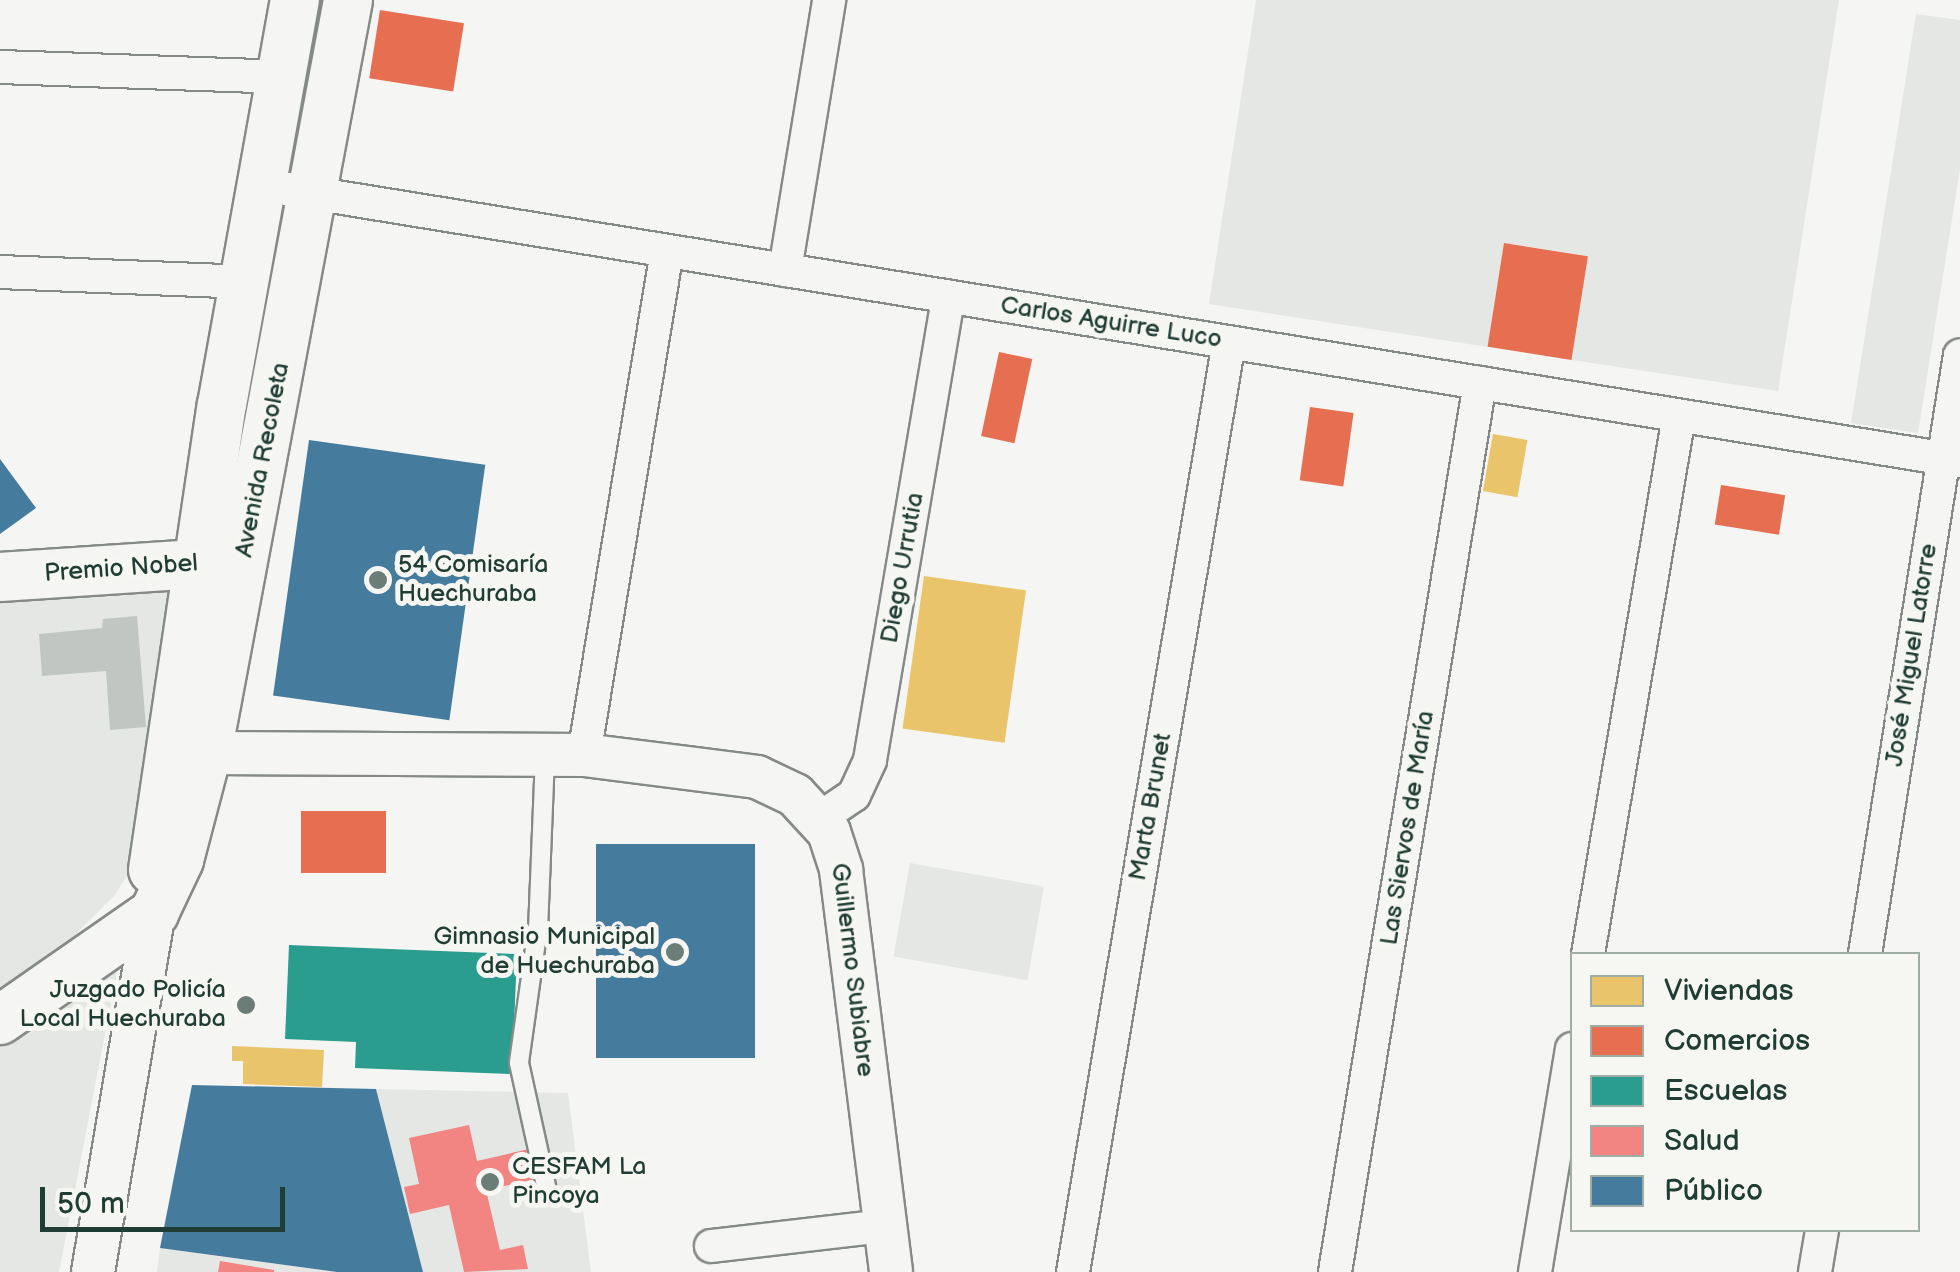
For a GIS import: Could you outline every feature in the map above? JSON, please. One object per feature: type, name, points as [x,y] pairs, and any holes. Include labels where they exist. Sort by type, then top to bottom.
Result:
[{"type":"main road","name":"Avenida Recoleta","points":[[154,913],[179,860],[207,753],[220,562],[222,404],[296,0]]},
{"type":"main road","name":"Avenida Recoleta","points":[[154,913],[157,828],[220,562],[270,422],[348,0]]},
{"type":"main road","points":[[222,404],[270,422]]},
{"type":"main road","name":"Premio Nobel","points":[[0,577],[220,562]]},
{"type":"main road","points":[[0,1020],[154,913]]},
{"type":"street","points":[[785,270],[829,0]]},
{"type":"street","points":[[0,67],[282,77]]},
{"type":"street","name":"Carlos Aguirre Luco","points":[[263,185],[1952,460]]},
{"type":"street","points":[[565,755],[667,250]]},
{"type":"street","points":[[0,272],[246,282]]},
{"type":"street","name":"Diego Urrutia","points":[[820,818],[854,795],[870,760],[948,297]]},
{"type":"street","name":"Marta Brunet","points":[[1073,1272],[1228,342]]},
{"type":"street","name":"José Miguel Latorre","points":[[1865,952],[1952,460],[1960,355]]},
{"type":"street","name":"Las Siervos de María","points":[[1336,1272],[1480,383]]},
{"type":"street","points":[[1588,952],[1679,416]]},
{"type":"street","points":[[207,753],[565,755],[757,777],[795,795],[820,818]]},
{"type":"street","name":"Guillermo Subiabre","points":[[820,818],[841,870],[891,1272]]},
{"type":"street","name":"Avenida Recoleta","points":[[93,1272],[154,913]]},
{"type":"street","points":[[1535,1272],[1570,1061]]},
{"type":"street","points":[[711,1246],[884,1226]]},
{"type":"street","points":[[1815,1272],[1822,1232]]},
{"type":"lane","points":[[548,1195],[519,1063],[565,755]]},
{"type":"shaded area","points":[[1256,0],[1839,0],[1778,391],[1572,360],[1588,256],[1505,243],[1488,347],[1209,304]]},
{"type":"shaded area","points":[[1916,14],[1960,20],[1960,169],[1918,433],[1851,423]]},
{"type":"shaded area","points":[[175,581],[135,862],[115,895],[54,956],[0,989],[0,584]]},
{"type":"shaded area","points":[[137,616],[146,727],[110,730],[106,671],[42,676],[39,634],[102,628],[103,619]]},
{"type":"shaded area","points":[[910,863],[1044,887],[1027,980],[894,957]]},
{"type":"shaded area","points":[[119,962],[59,1272],[0,1272],[0,1036]]},
{"type":"shaded area","name":"CESFAM La Pincoya","points":[[376,1089],[568,1093],[591,1272],[423,1272]]},
{"type":"shaded area","points":[[160,1248],[337,1272],[157,1272]]},
{"type":"building: Viviendas","points":[[1493,434],[1527,440],[1517,497],[1483,491]]},
{"type":"building: Viviendas","points":[[924,576],[1026,590],[1005,743],[903,729]]},
{"type":"building: Viviendas","points":[[232,1046],[324,1050],[322,1087],[243,1084],[243,1061],[232,1061]]},
{"type":"building: Comercios","points":[[380,10],[464,23],[453,91],[369,78]]},
{"type":"building: Comercios","points":[[1504,243],[1588,256],[1572,360],[1488,347]]},
{"type":"building: Comercios","points":[[999,352],[1032,359],[1014,443],[981,436]]},
{"type":"building: Comercios","points":[[1310,407],[1354,413],[1343,486],[1300,480]]},
{"type":"building: Comercios","points":[[1721,485],[1785,495],[1779,535],[1715,525]]},
{"type":"building: Comercios","points":[[301,811],[386,811],[386,873],[301,873]]},
{"type":"building: Escuelas","points":[[289,945],[517,954],[512,1074],[355,1068],[356,1042],[285,1039]]},
{"type":"building: Salud","points":[[469,1125],[477,1161],[529,1149],[536,1179],[486,1190],[500,1250],[523,1245],[528,1269],[464,1272],[449,1205],[410,1214],[404,1187],[419,1184],[409,1138]]},
{"type":"building: Salud","points":[[220,1261],[274,1270],[274,1272],[218,1272]]},
{"type":"building: Público","name":"54 Comisaría Huechuraba","points":[[309,440],[485,465],[449,720],[273,695]]},
{"type":"building: Público","points":[[0,459],[36,508],[0,534]]},
{"type":"building: Público","name":"Gimnasio Municipal de Huechuraba","points":[[596,844],[755,844],[755,1058],[596,1058]]},
{"type":"building: Público","points":[[192,1085],[376,1089],[423,1272],[337,1272],[160,1248]]},
{"type":"place","name":"54 Comisaría Huechuraba","points":[[378,580]]},
{"type":"place","name":"Gimnasio Municipal de Huechuraba","points":[[675,952]]},
{"type":"place","name":"Juzgado Policía Local Huechuraba","points":[[246,1005]]},
{"type":"place","name":"CESFAM La Pincoya","points":[[490,1182]]}]
